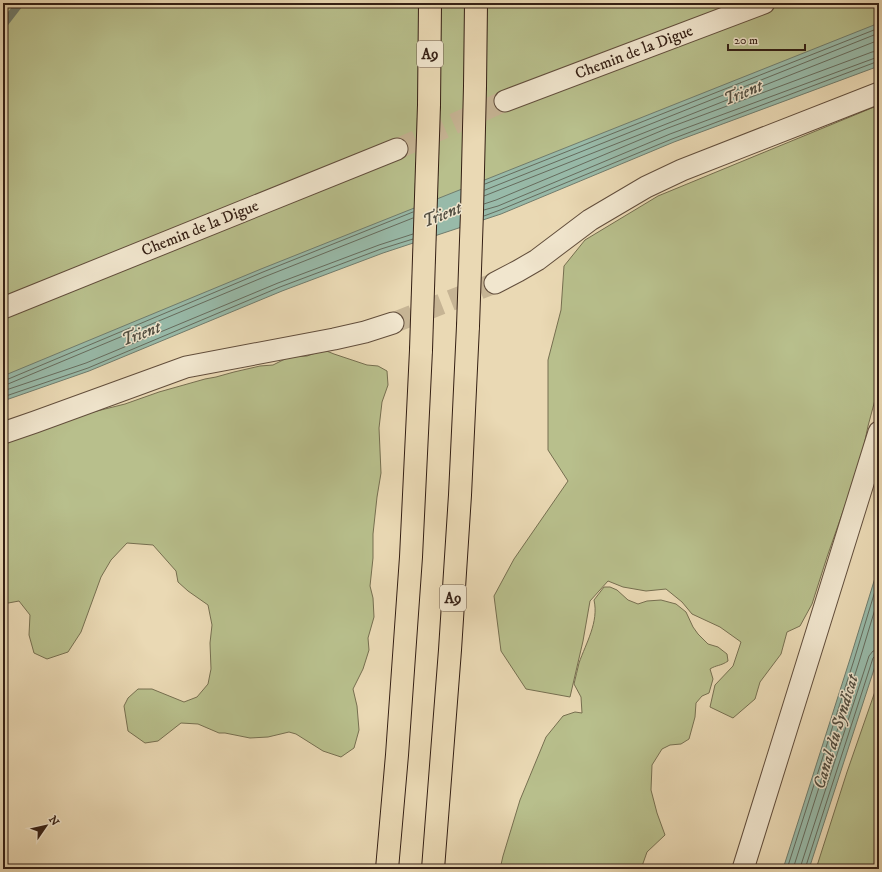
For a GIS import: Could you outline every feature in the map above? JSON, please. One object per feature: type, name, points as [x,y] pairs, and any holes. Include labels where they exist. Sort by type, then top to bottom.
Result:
[{"type":"highway","name":"A9","points":[[387,869],[410,565],[421,350],[429,105],[430,3]]},
{"type":"highway","name":"A9","points":[[433,869],[460,496],[472,212],[476,3]]},
{"type":"street","name":"Chemin de la Digue","points":[[505,101],[764,3]]},
{"type":"street","points":[[495,283],[518,272],[537,260],[590,220],[646,187],[682,170],[879,93]]},
{"type":"street","name":"Chemin de la Digue","points":[[3,308],[396,149]]},
{"type":"street","points":[[3,433],[186,367],[334,339],[365,332],[393,323]]},
{"type":"street","points":[[743,869],[879,432]]},
{"type":"green space","points":[[3,3],[879,3],[879,47],[3,383]]},
{"type":"green space","points":[[879,105],[879,385],[861,460],[812,604],[800,626],[787,632],[781,654],[760,682],[755,699],[733,718],[710,707],[715,685],[733,666],[741,642],[720,627],[692,614],[682,602],[666,589],[646,591],[623,587],[608,581],[590,601],[583,641],[570,697],[526,689],[501,651],[494,596],[514,559],[568,481],[548,450],[548,360],[561,310],[564,266],[585,240],[658,196]]},
{"type":"green space","points":[[324,350],[367,365],[378,366],[387,371],[388,385],[382,402],[379,428],[381,473],[373,534],[373,558],[370,586],[373,598],[374,617],[368,638],[369,650],[363,669],[353,689],[357,706],[359,730],[354,748],[341,757],[323,751],[296,734],[289,732],[268,737],[250,738],[219,733],[198,724],[181,723],[158,741],[145,743],[128,731],[124,706],[128,698],[138,689],[152,689],[184,702],[197,697],[208,684],[211,669],[210,643],[212,625],[208,605],[178,582],[176,571],[153,545],[127,543],[111,560],[101,577],[81,632],[68,652],[47,659],[34,653],[29,635],[30,615],[19,601],[3,604],[3,438],[69,418],[125,404],[159,392],[205,379],[260,366],[273,365],[289,357],[307,356]]},
{"type":"green space","points":[[604,587],[610,587],[617,590],[628,600],[638,604],[647,601],[661,600],[676,604],[686,612],[693,627],[708,644],[718,647],[727,654],[728,661],[710,669],[713,679],[709,693],[702,696],[696,703],[695,717],[689,739],[681,744],[670,745],[662,749],[652,765],[651,790],[665,835],[647,852],[641,869],[500,869],[520,800],[546,737],[563,716],[575,712],[582,713],[581,697],[574,684],[579,663],[595,616],[594,600]]},
{"type":"green space","points":[[879,680],[879,869],[816,869],[847,772]]},
{"type":"water","name":"Trient","points":[[879,23],[879,66],[674,142],[501,214],[383,253],[282,291],[89,371],[3,401],[3,376],[261,269]]},
{"type":"water","name":"Canal du Syndicat","points":[[879,565],[879,654],[809,869],[783,869],[850,659]]},
{"type":"waterway","points":[[3,25],[20,3]]},
{"type":"tunnel","points":[[397,149],[505,101]]},
{"type":"tunnel","points":[[393,323],[495,283]]}]
